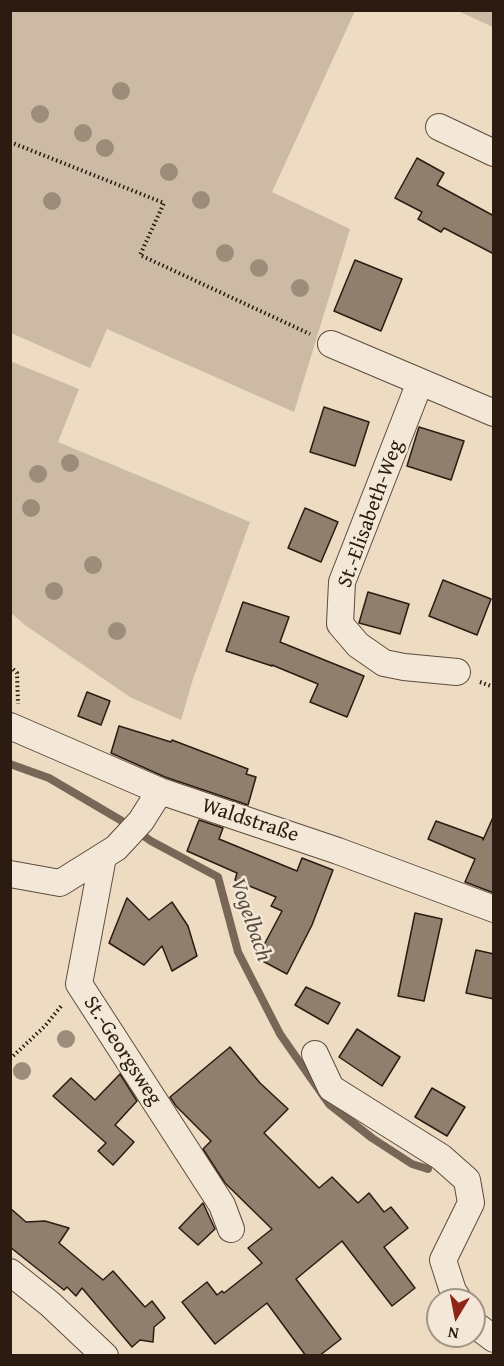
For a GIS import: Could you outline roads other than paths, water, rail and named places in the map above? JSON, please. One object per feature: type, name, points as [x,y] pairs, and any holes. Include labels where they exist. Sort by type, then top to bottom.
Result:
[{"type":"street","points":[[439,128],[494,153]]},
{"type":"street","points":[[331,344],[494,413]]},
{"type":"street","name":"St.-Elisabeth-Weg","points":[[420,382],[342,582],[340,624],[358,645],[384,663],[457,672]]},
{"type":"street","name":"Waldstraße","points":[[10,726],[160,791],[338,851],[494,909]]},
{"type":"street","points":[[10,874],[60,883],[110,853],[141,821],[160,791]]},
{"type":"street","name":"St.-Georgsweg","points":[[110,853],[79,984],[222,1205],[231,1229]]},
{"type":"street","points":[[315,1054],[331,1088],[441,1157],[467,1180],[471,1203],[443,1260],[452,1288]]},
{"type":"street","points":[[10,1272],[50,1304],[105,1356]]},
{"type":"waterway","name":"Vogelbach","points":[[10,764],[49,778],[151,841],[218,877],[238,952],[280,1034],[329,1104],[372,1138],[412,1164],[428,1169]]}]
